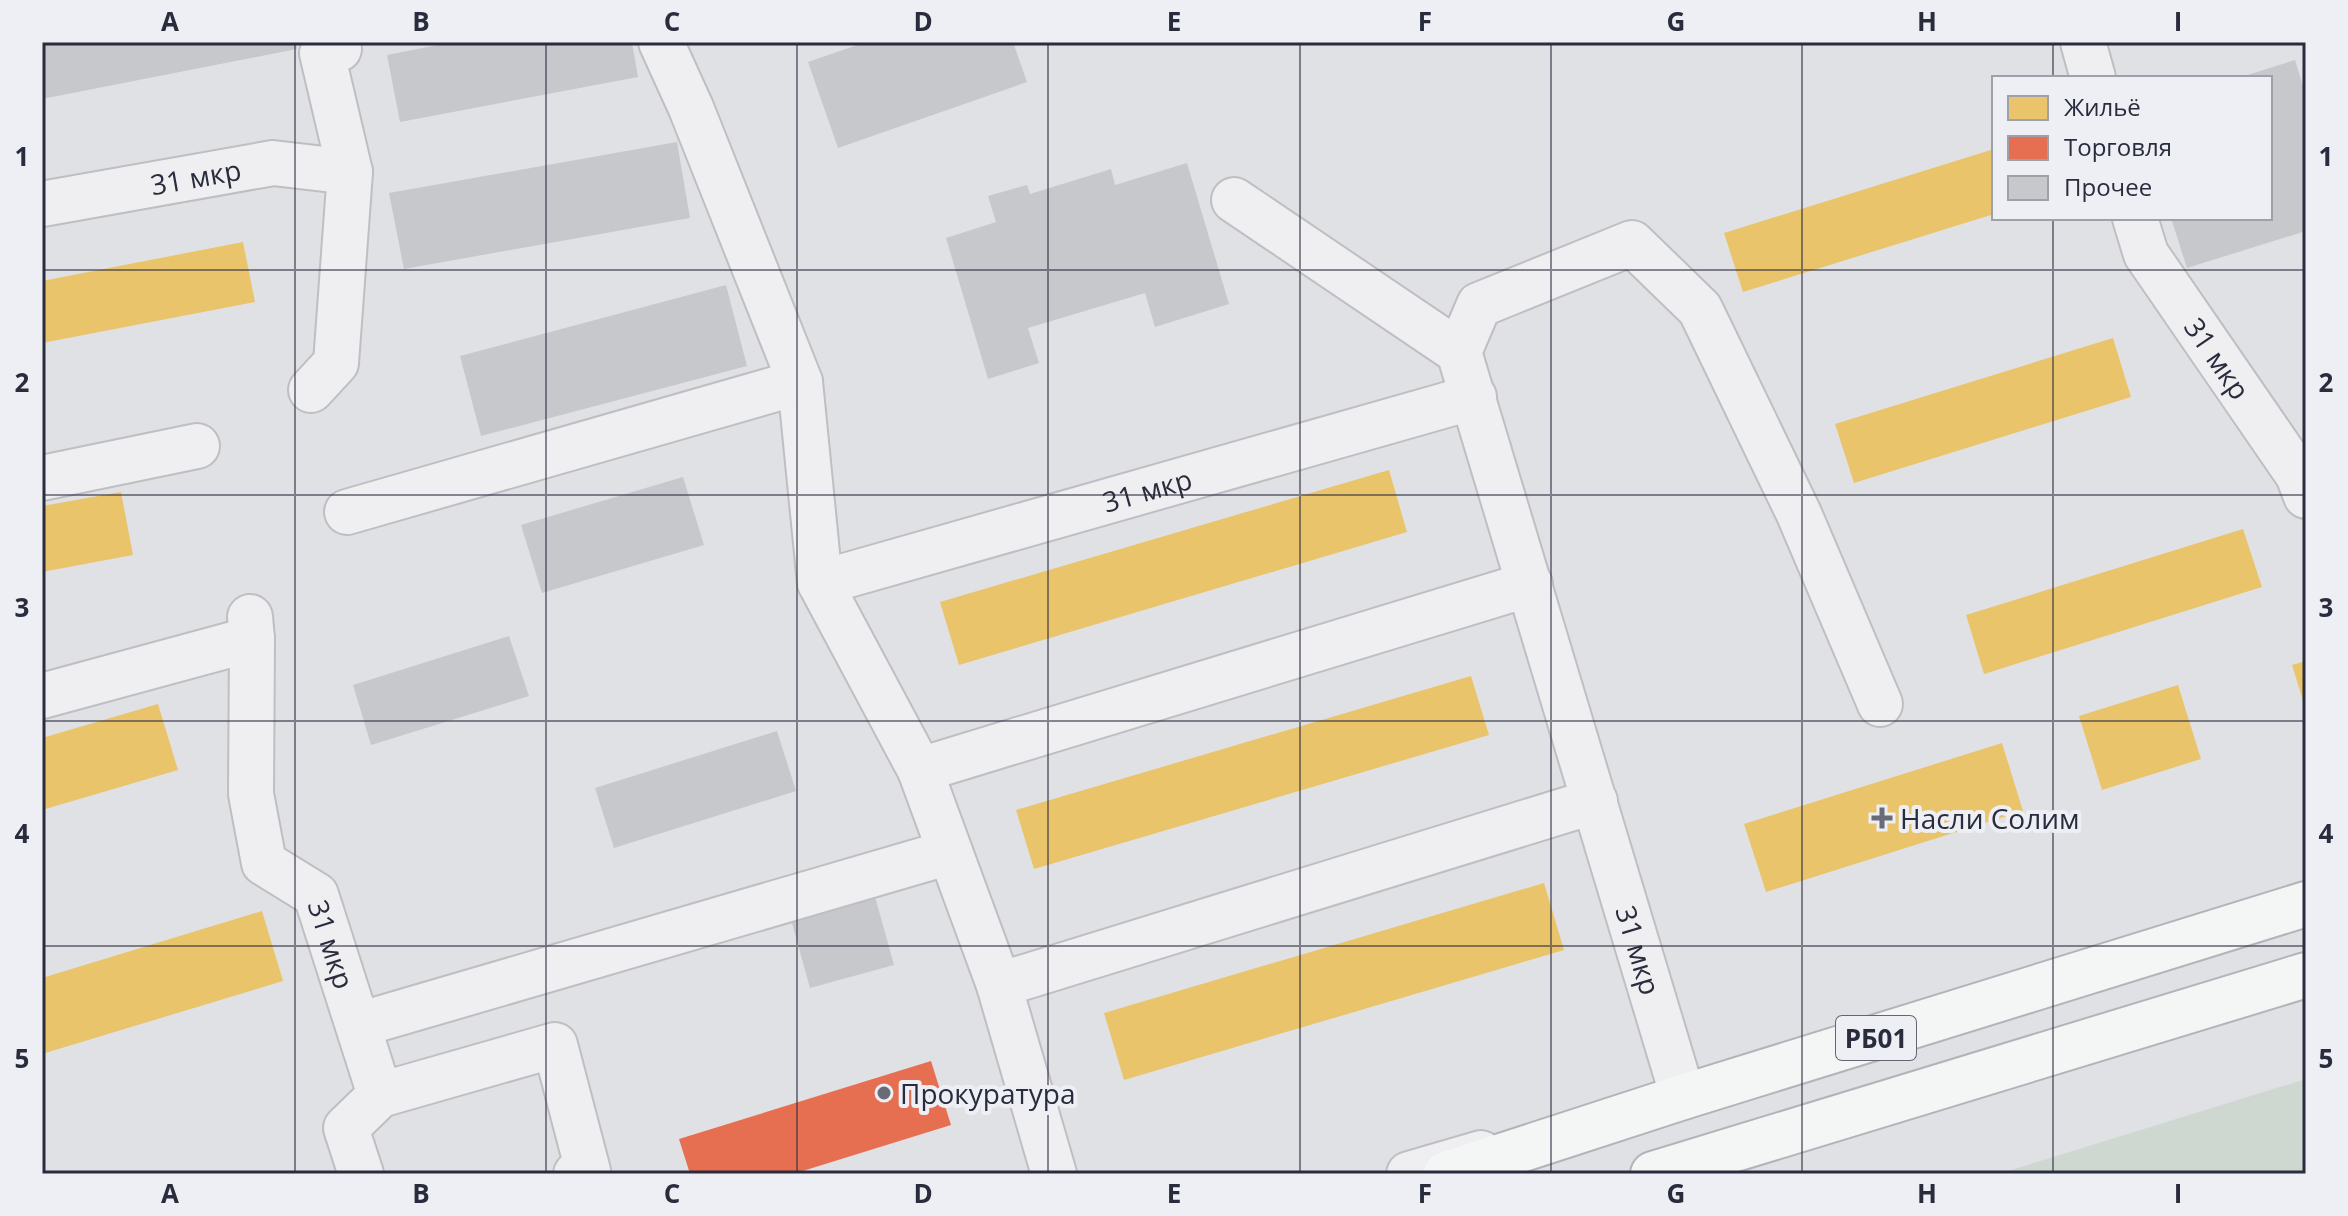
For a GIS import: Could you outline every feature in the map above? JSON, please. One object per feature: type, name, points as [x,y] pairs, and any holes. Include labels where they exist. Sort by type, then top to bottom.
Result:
[{"type":"highway","name":"РБ01","points":[[1446,1174],[1683,1097],[2306,904]]},
{"type":"highway","name":"РБ01","points":[[1653,1174],[2306,975]]},
{"type":"street","points":[[661,42],[691,108],[800,382],[820,583],[920,770],[999,985],[1054,1174]]},
{"type":"street","points":[[2083,42],[2092,76]]},
{"type":"street","points":[[311,390],[336,363],[350,172],[327,48]]},
{"type":"street","name":"31 мкр","points":[[42,204],[273,163],[350,172]]},
{"type":"street","points":[[1234,200],[1459,352],[1479,305],[1632,243],[1700,309],[1799,514],[1880,704]]},
{"type":"street","name":"31 мкр","points":[[2136,220],[2146,254],[2298,475],[2306,496]]},
{"type":"street","name":"31 мкр","points":[[1459,352],[1683,1097]]},
{"type":"street","points":[[347,512],[800,382]]},
{"type":"street","name":"31 мкр","points":[[820,583],[1474,397]]},
{"type":"street","points":[[42,478],[197,446]]},
{"type":"street","points":[[920,770],[1530,584]]},
{"type":"street","name":"31 мкр","points":[[42,696],[251,628],[251,794],[264,863],[316,895],[380,1095]]},
{"type":"street","points":[[999,985],[1595,801]]},
{"type":"street","points":[[358,1025],[950,852]]},
{"type":"street","points":[[1409,1174],[2123,961]]},
{"type":"street","points":[[361,1174],[346,1128],[380,1095],[555,1045],[588,1171],[576,1174]]},
{"type":"shaded area","points":[[2306,1079],[2306,1174],[1998,1174]]},
{"type":"building: Жильё","points":[[1992,150],[1992,215],[1743,292],[1724,233]]},
{"type":"building: Жильё","points":[[243,242],[255,302],[42,343],[42,281]]},
{"type":"building: Жильё","points":[[2113,338],[2131,397],[1854,483],[1835,424]]},
{"type":"building: Жильё","points":[[1389,470],[1407,532],[959,665],[940,602]]},
{"type":"building: Жильё","points":[[121,492],[133,555],[42,572],[42,506]]},
{"type":"building: Жильё","points":[[2243,529],[2262,587],[1984,674],[1966,615]]},
{"type":"building: Жильё","points":[[2306,661],[2306,707],[2305,707],[2292,665]]},
{"type":"building: Жильё","points":[[1471,676],[1489,735],[1034,869],[1016,810]]},
{"type":"building: Жильё","points":[[2178,685],[2201,759],[2102,790],[2079,716]]},
{"type":"building: Жильё","points":[[158,704],[178,770],[42,810],[42,738]]},
{"type":"building: Жильё","points":[[2002,743],[2023,811],[1766,892],[1744,824]]},
{"type":"building: Жильё","points":[[1544,883],[1564,950],[1124,1080],[1104,1013]]},
{"type":"building: Жильё","points":[[262,911],[283,981],[42,1054],[42,978]]},
{"type":"building: Торговля","name":"Прокуратура","points":[[931,1061],[951,1125],[793,1174],[690,1174],[679,1139]]},
{"type":"building: Прочее","points":[[42,42],[296,42],[297,49],[42,99]]},
{"type":"building: Прочее","points":[[453,42],[632,42],[638,77],[400,122],[387,55]]},
{"type":"building: Прочее","points":[[866,42],[1013,42],[1027,82],[838,148],[808,62]]},
{"type":"building: Прочее","points":[[2295,60],[2306,96],[2306,231],[2187,268],[2172,220],[2272,220],[2272,76],[2244,76]]},
{"type":"building: Прочее","points":[[677,142],[690,218],[404,269],[389,193]]},
{"type":"building: Прочее","points":[[1187,163],[1229,304],[1155,327],[1145,293],[1028,328],[1039,363],[988,379],[946,238],[996,222],[988,196],[1027,185],[1030,194],[1111,169],[1115,185]]},
{"type":"building: Прочее","points":[[726,285],[747,366],[481,436],[460,356]]},
{"type":"building: Прочее","points":[[683,477],[704,545],[542,593],[521,525]]},
{"type":"building: Прочее","points":[[509,636],[529,696],[371,745],[353,685]]},
{"type":"building: Прочее","points":[[777,731],[796,791],[614,848],[595,788]]},
{"type":"building: Прочее","points":[[874,893],[894,965],[810,988],[790,916]]},
{"type":"place","name":"Насли Солим","points":[[1882,818]]},
{"type":"place","name":"Прокуратура","points":[[884,1093]]}]
